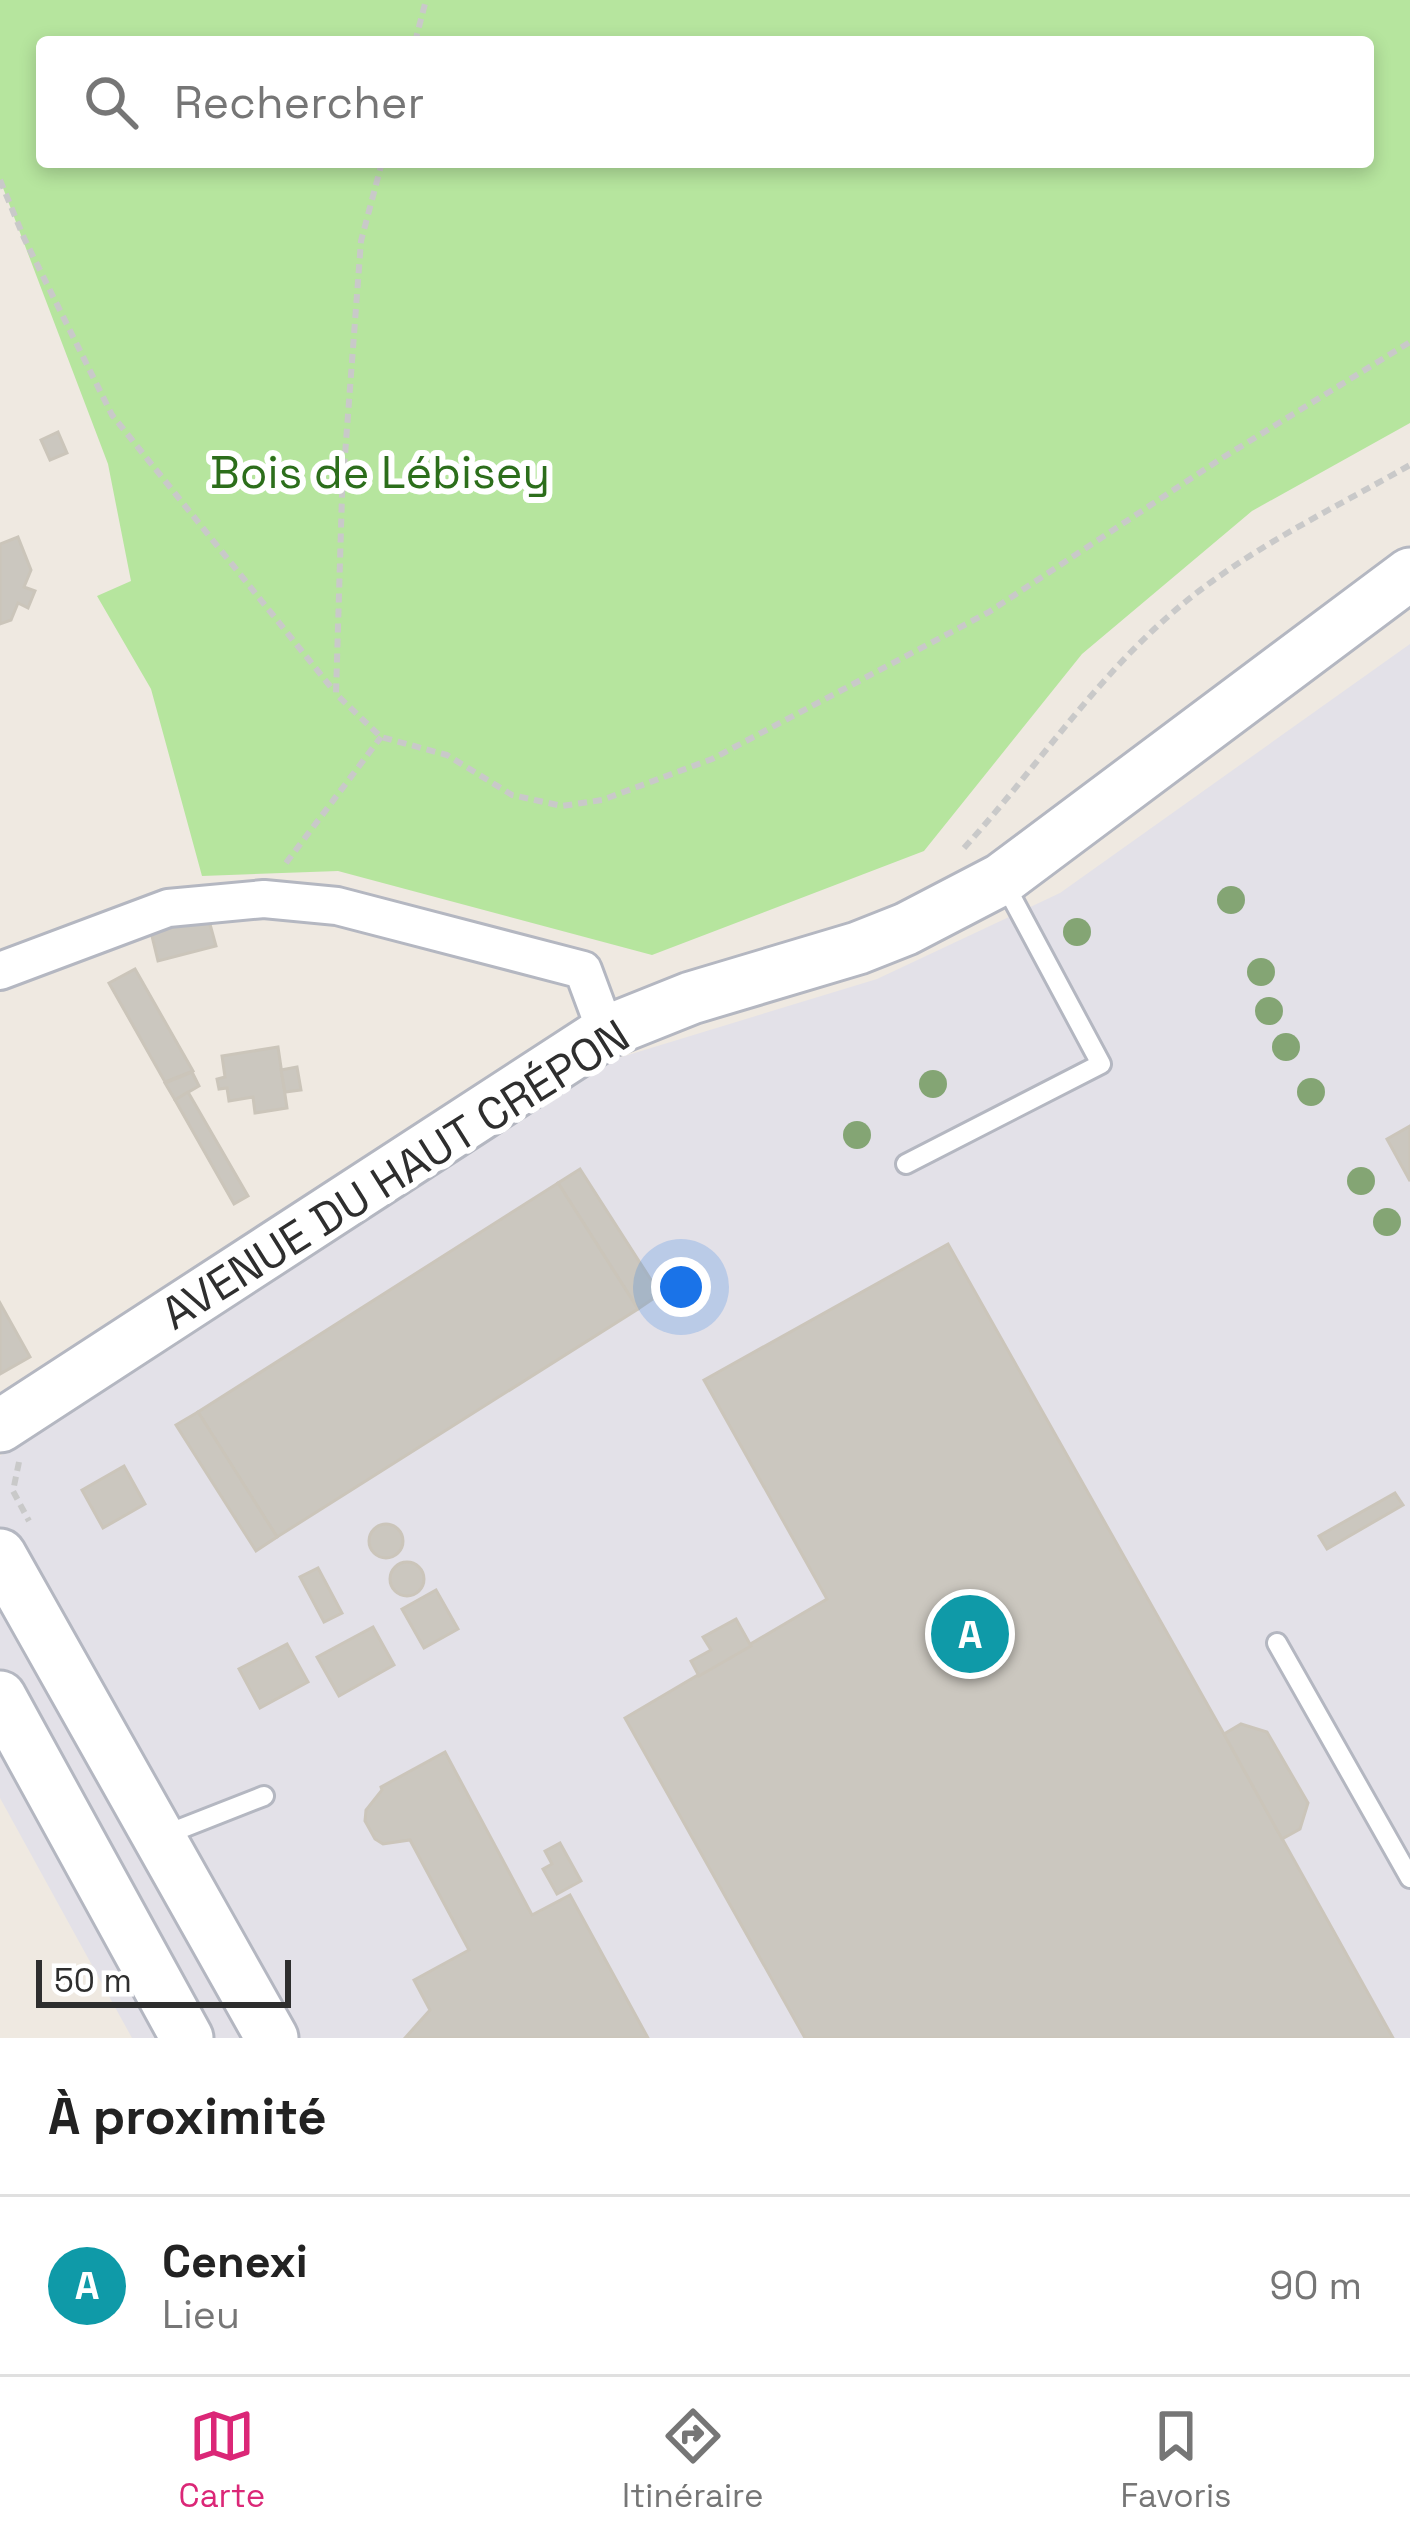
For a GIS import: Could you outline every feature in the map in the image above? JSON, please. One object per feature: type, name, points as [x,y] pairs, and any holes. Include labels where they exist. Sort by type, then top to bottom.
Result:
[{"type":"street","name":"AVENUE DU HAUT CRÉPON","points":[[0,1426],[606,1032],[691,998],[859,948],[906,929],[981,865],[1410,574]]},
{"type":"street","points":[[0,971],[169,908],[264,899],[337,906],[584,970],[606,1032]]},
{"type":"street","points":[[0,1555],[272,2038]]},
{"type":"street","points":[[0,1697],[188,2038]]},
{"type":"lane","points":[[906,1164],[1101,1064],[981,865]]},
{"type":"lane","points":[[1277,1643],[1410,1878]]},
{"type":"lane","points":[[160,1837],[264,1796]]},
{"type":"path","points":[[417,36],[426,0]]},
{"type":"path","points":[[336,694],[342,495],[362,241],[380,168]]},
{"type":"path","points":[[0,180],[112,416],[336,694],[381,737],[447,755],[512,795],[562,806],[602,800],[712,759],[989,612],[1219,460],[1410,342]]},
{"type":"path","points":[[981,865],[1115,670],[1180,606],[1237,562],[1410,465]]},
{"type":"path","points":[[286,863],[381,737]]},
{"type":"shaded area","points":[[1410,644],[1410,2038],[132,2038],[0,1798],[0,1456],[177,1345],[592,1066],[877,979],[1060,893]]},
{"type":"green space","name":"Bois de Lébisey","points":[[0,0],[1410,0],[1410,423],[1252,511],[1082,654],[924,851],[652,955],[338,871],[202,876],[151,689],[97,596],[131,581],[108,464],[0,180]]},
{"type":"building","points":[[58,432],[67,453],[50,460],[41,440]]},
{"type":"building","points":[[18,537],[31,570],[24,587],[35,591],[28,608],[18,603],[11,620],[0,624],[0,544]]},
{"type":"building","points":[[208,917],[216,946],[158,961],[151,932]]},
{"type":"building","points":[[135,969],[193,1071],[165,1082],[109,983]]},
{"type":"building","points":[[278,1047],[287,1108],[255,1113],[253,1097],[229,1101],[227,1088],[219,1089],[217,1079],[225,1077],[222,1056]]},
{"type":"building","points":[[297,1067],[301,1090],[285,1092],[281,1070]]},
{"type":"building","points":[[192,1072],[199,1086],[175,1100],[165,1083]]},
{"type":"building","points":[[188,1092],[248,1196],[234,1204],[175,1100]]},
{"type":"building","points":[[1410,1126],[1410,1181],[1387,1139]]},
{"type":"building","points":[[580,1169],[660,1294],[638,1309],[558,1183]]},
{"type":"building","points":[[558,1183],[638,1309],[277,1537],[198,1412]]},
{"type":"building","points":[[948,1244],[1393,2038],[805,2038],[625,1718],[827,1599],[704,1380]]},
{"type":"building","points":[[0,1303],[30,1357],[0,1374]]},
{"type":"building","points":[[198,1412],[277,1537],[256,1551],[176,1425]]},
{"type":"building","points":[[124,1466],[145,1504],[103,1528],[82,1490]]},
{"type":"building","points":[[1395,1493],[1403,1505],[1327,1549],[1319,1536]]},
{"type":"building","points":[[386,1524],[398,1529],[403,1541],[398,1553],[386,1558],[374,1553],[369,1541],[374,1529]]},
{"type":"building","points":[[407,1562],[419,1567],[424,1579],[419,1591],[407,1596],[395,1591],[390,1579],[395,1567]]},
{"type":"building","points":[[318,1568],[342,1613],[324,1622],[300,1577]]},
{"type":"building","points":[[436,1590],[458,1629],[424,1648],[402,1609]]},
{"type":"building","points":[[736,1619],[751,1646],[699,1676],[691,1661],[711,1650],[703,1637]]},
{"type":"building","points":[[373,1627],[394,1665],[339,1696],[317,1657]]},
{"type":"building","points":[[287,1644],[308,1682],[260,1708],[239,1669]]},
{"type":"building","points":[[1241,1724],[1267,1732],[1308,1803],[1300,1829],[1282,1839],[1224,1734]]},
{"type":"building","points":[[445,1752],[532,1915],[570,1895],[648,2038],[405,2038],[430,2010],[414,1980],[469,1950],[410,1840],[383,1844],[375,1839],[365,1821],[366,1810],[381,1787]]},
{"type":"building","points":[[560,1843],[581,1881],[557,1894],[543,1869],[552,1864],[545,1851]]},
{"type":"place","name":"Cenexi","points":[[970,1634]]}]
